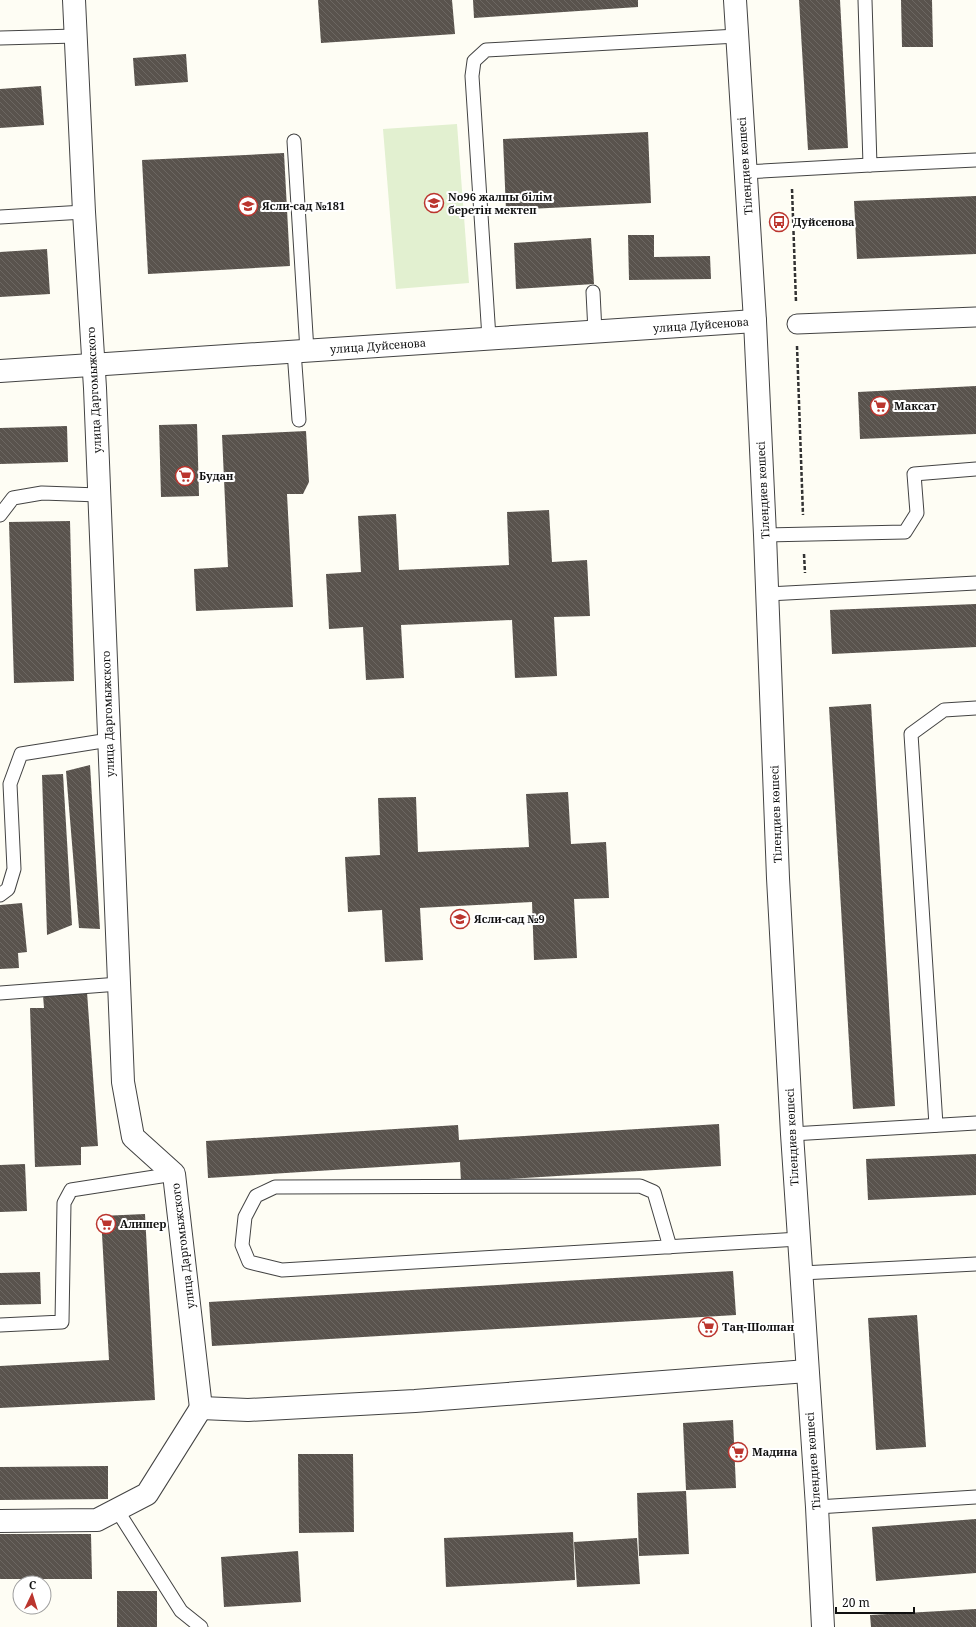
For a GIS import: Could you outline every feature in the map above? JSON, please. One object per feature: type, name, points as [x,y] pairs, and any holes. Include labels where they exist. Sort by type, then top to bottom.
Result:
[{"type":"street","name":"улица Даргомыжского","points":[[74,0],[99,495],[123,1082],[133,1137],[174,1174],[201,1408]]},
{"type":"street","name":"Тілендиев көшесі","points":[[735,0],[755,321],[768,594],[778,878],[792,1134],[817,1507],[822,1627]]},
{"type":"street","points":[[797,324],[976,317]]},
{"type":"street","name":"улица Дуйсенова","points":[[0,371],[755,321]]},
{"type":"street","points":[[0,1521],[97,1520],[147,1494],[201,1408],[248,1410],[415,1401],[807,1371]]},
{"type":"lane","points":[[865,0],[870,165]]},
{"type":"lane","points":[[0,38],[76,36]]},
{"type":"lane","points":[[489,338],[472,76],[474,61],[486,50],[737,36]]},
{"type":"lane","points":[[294,141],[301,351],[299,420]]},
{"type":"lane","points":[[745,172],[976,160]]},
{"type":"lane","points":[[0,217],[84,212]]},
{"type":"lane","points":[[593,292],[596,332]]},
{"type":"lane","points":[[765,535],[905,532],[916,513],[914,474],[976,470]]},
{"type":"lane","points":[[0,515],[13,498],[42,493],[99,495]]},
{"type":"lane","points":[[768,594],[976,583]]},
{"type":"lane","points":[[936,1125],[911,734],[944,710],[976,708]]},
{"type":"lane","points":[[0,895],[8,889],[14,869],[10,784],[21,754],[109,740]]},
{"type":"lane","points":[[0,993],[119,984]]},
{"type":"lane","points":[[792,1134],[976,1123]]},
{"type":"lane","points":[[0,1325],[62,1322],[64,1203],[71,1190],[174,1174]]},
{"type":"lane","points":[[670,1247],[654,1192],[640,1186],[275,1187],[256,1196],[245,1217],[242,1245],[249,1262],[282,1270],[670,1247],[799,1239]]},
{"type":"lane","points":[[802,1273],[976,1264]]},
{"type":"lane","points":[[817,1507],[976,1497]]},
{"type":"lane","points":[[118,1510],[181,1611],[201,1627]]},
{"type":"path","points":[[792,170],[806,593]]},
{"type":"green space","points":[[457,124],[469,283],[396,289],[383,129]]},
{"type":"building","points":[[318,0],[452,0],[455,34],[321,43]]},
{"type":"building","points":[[473,0],[638,0],[638,7],[474,18]]},
{"type":"building","points":[[799,0],[840,0],[848,148],[808,150]]},
{"type":"building","points":[[901,0],[932,0],[933,47],[902,47]]},
{"type":"building","points":[[186,54],[188,82],[135,86],[133,58]]},
{"type":"building","points":[[41,86],[44,125],[0,128],[0,89]]},
{"type":"building","points":[[648,132],[651,203],[506,210],[503,139]]},
{"type":"building","points":[[284,153],[290,266],[148,274],[142,160]]},
{"type":"building","points":[[976,196],[976,254],[857,259],[854,201]]},
{"type":"building","points":[[628,235],[654,235],[654,257],[710,256],[711,279],[629,280]]},
{"type":"building","points":[[591,238],[594,284],[516,289],[514,243]]},
{"type":"building","points":[[47,249],[50,294],[0,297],[0,252]]},
{"type":"building","points":[[976,386],[976,434],[860,439],[858,392]]},
{"type":"building","points":[[197,424],[199,496],[161,497],[159,425]]},
{"type":"building","points":[[67,426],[68,462],[0,464],[0,428]]},
{"type":"building","points":[[306,431],[309,482],[303,494],[287,494],[293,607],[196,611],[194,569],[228,567],[222,435]]},
{"type":"building","points":[[549,510],[552,562],[587,560],[590,616],[554,617],[557,676],[515,678],[512,620],[401,625],[404,678],[366,680],[363,627],[329,629],[326,574],[361,572],[358,516],[396,514],[399,570],[509,565],[507,512]]},
{"type":"building","points":[[70,521],[74,681],[14,683],[9,522]]},
{"type":"building","points":[[976,604],[976,647],[832,654],[830,610]]},
{"type":"building","points":[[871,704],[895,1106],[853,1109],[829,707]]},
{"type":"building","points":[[90,765],[100,929],[79,928],[66,771]]},
{"type":"building","points":[[63,774],[72,925],[47,935],[42,775]]},
{"type":"building","points":[[568,792],[571,844],[606,842],[609,898],[574,899],[577,958],[534,960],[532,902],[420,908],[423,960],[385,962],[382,910],[348,912],[345,857],[380,855],[378,798],[416,797],[418,852],[529,847],[526,794]]},
{"type":"building","points":[[22,903],[27,952],[18,953],[19,968],[0,969],[0,905]]},
{"type":"building","points":[[87,992],[98,1146],[81,1147],[81,1165],[35,1167],[30,1008],[44,1008],[43,995]]},
{"type":"building","points":[[719,1124],[721,1166],[461,1182],[460,1162],[208,1178],[206,1141],[458,1125],[459,1140]]},
{"type":"building","points":[[976,1154],[976,1195],[868,1200],[866,1159]]},
{"type":"building","points":[[25,1164],[27,1211],[0,1212],[0,1165]]},
{"type":"building","points":[[145,1214],[155,1400],[0,1408],[0,1366],[109,1360],[101,1216]]},
{"type":"building","points":[[733,1271],[736,1315],[212,1346],[209,1302]]},
{"type":"building","points":[[40,1272],[41,1304],[0,1305],[0,1273]]},
{"type":"building","points":[[917,1315],[926,1447],[876,1450],[868,1318]]},
{"type":"building","points":[[733,1420],[736,1488],[686,1490],[683,1423]]},
{"type":"building","points":[[298,1454],[353,1454],[354,1532],[299,1533]]},
{"type":"building","points":[[108,1466],[108,1499],[0,1500],[0,1467]]},
{"type":"building","points":[[686,1491],[689,1554],[639,1556],[637,1493]]},
{"type":"building","points":[[976,1519],[976,1573],[876,1581],[872,1527]]},
{"type":"building","points":[[573,1532],[575,1580],[446,1587],[444,1538]]},
{"type":"building","points":[[0,1534],[91,1534],[92,1579],[52,1579],[52,1575],[12,1575],[12,1579],[0,1579]]},
{"type":"building","points":[[637,1538],[640,1584],[577,1587],[574,1542]]},
{"type":"building","points":[[298,1551],[301,1602],[224,1607],[221,1557]]},
{"type":"building","points":[[117,1591],[157,1591],[157,1627],[117,1627]]},
{"type":"building","points":[[976,1609],[976,1627],[871,1627],[870,1615]]},
{"type":"place","name":"No96 жалпы білім беретін мектеп","points":[[434,203]]},
{"type":"place","name":"Ясли-сад №181","points":[[248,206]]},
{"type":"place","name":"Дуйсенова","points":[[779,222]]},
{"type":"place","name":"Максат","points":[[880,406]]},
{"type":"place","name":"Будан","points":[[185,476]]},
{"type":"place","name":"Ясли-сад №9","points":[[460,919]]},
{"type":"place","name":"Алишер","points":[[106,1224]]},
{"type":"place","name":"Таң-Шолпан","points":[[708,1327]]},
{"type":"place","name":"Мадина","points":[[738,1452]]}]
